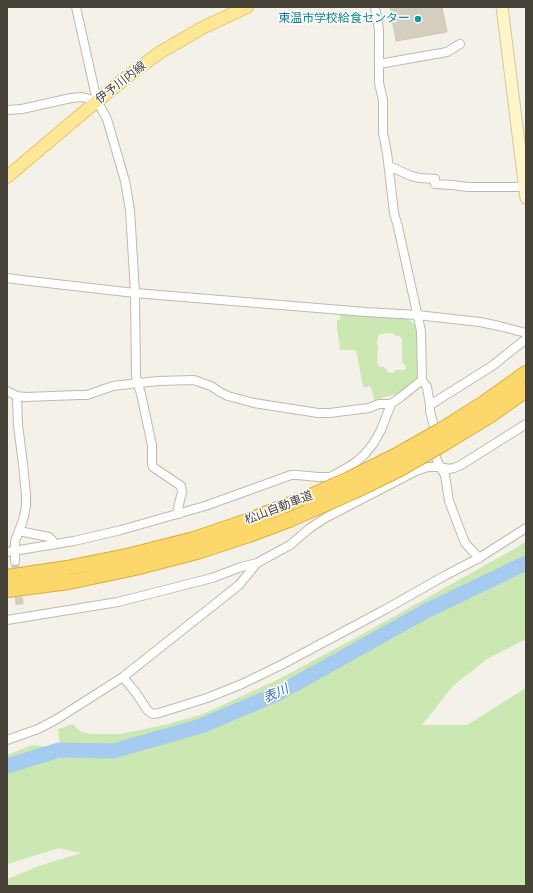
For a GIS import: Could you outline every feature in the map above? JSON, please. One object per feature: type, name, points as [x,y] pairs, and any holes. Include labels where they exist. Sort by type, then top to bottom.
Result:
[{"type":"highway","name":"松山自動車道","points":[[7,590],[69,582],[135,568],[197,552],[242,538],[289,520],[355,491],[400,469],[443,437],[484,403],[526,373]]},
{"type":"highway","name":"松山自動車道","points":[[7,577],[67,568],[131,555],[187,540],[244,522],[306,498],[491,415],[526,390]]},
{"type":"main road","name":"伊予川内線","points":[[7,177],[97,101],[159,53],[202,28],[247,7]]},
{"type":"street","points":[[76,7],[97,101],[107,119],[125,181],[130,210],[135,293],[136,377],[152,445],[152,464],[181,486],[182,492],[178,514]]},
{"type":"street","points":[[375,7],[378,29],[379,83],[383,100],[383,133],[389,166],[394,212],[421,331],[422,380],[426,387],[434,426],[436,458],[445,475],[449,498],[465,544],[479,558]]},
{"type":"street","points":[[502,7],[526,198]]},
{"type":"street","points":[[379,64],[447,52],[460,44]]},
{"type":"street","points":[[7,110],[71,98],[82,98],[97,101]]},
{"type":"street","points":[[389,166],[411,176],[435,179],[435,184],[468,187],[525,186]]},
{"type":"street","points":[[7,278],[135,293],[417,315],[480,322],[526,333]]},
{"type":"street","points":[[430,405],[492,366],[526,339]]},
{"type":"street","points":[[7,391],[17,396],[26,397],[87,395],[113,386],[138,382],[194,380],[202,382],[235,398],[254,403],[318,413],[369,408],[378,404],[391,404]]},
{"type":"street","points":[[11,551],[121,530],[224,500],[291,475],[330,477],[356,462],[364,455],[373,444],[381,430],[391,404],[422,380]]},
{"type":"street","points":[[15,561],[11,551],[24,516],[26,495],[18,425],[17,396]]},
{"type":"street","points":[[7,620],[118,602],[212,578],[240,567],[257,563],[290,544],[327,517],[416,471],[428,467],[449,469],[461,465],[526,424]]},
{"type":"street","points":[[327,517],[331,480],[330,477]]},
{"type":"street","points":[[123,677],[148,711],[153,714],[207,698],[242,684],[283,664],[479,558],[526,528]]},
{"type":"street","points":[[19,531],[48,537],[54,544]]},
{"type":"street","points":[[7,740],[38,729],[57,719],[123,677],[239,585],[257,563]]},
{"type":"street","points":[[20,609],[22,618]]},
{"type":"green space","points":[[340,314],[408,319],[414,324],[417,330],[419,379],[397,394],[374,400],[372,389],[369,386],[365,388],[363,386],[356,350],[340,350],[337,320],[340,320]],"holes":[[[392,333],[402,338],[402,362],[406,369],[395,370],[394,373],[389,373],[384,367],[380,367],[377,363],[378,336],[381,334]]]},
{"type":"green space","points":[[526,541],[526,639],[487,659],[453,686],[422,725],[467,725],[526,688],[526,886],[7,886],[7,879],[39,866],[81,853],[59,848],[7,864],[7,755],[32,745],[49,747],[60,744],[58,729],[73,724],[80,731],[90,734],[121,734],[168,724],[203,714],[281,678],[359,636]]},
{"type":"building","name":"東温市学校給食センター","points":[[390,7],[442,7],[447,32],[396,41]]},
{"type":"waterway","name":"表川","points":[[7,766],[59,750],[113,751],[201,726],[279,693],[426,611],[526,563]]},
{"type":"tunnel","points":[[15,561],[20,609]]},
{"type":"place","name":"東温市学校給食センター","points":[[418,19]]}]
